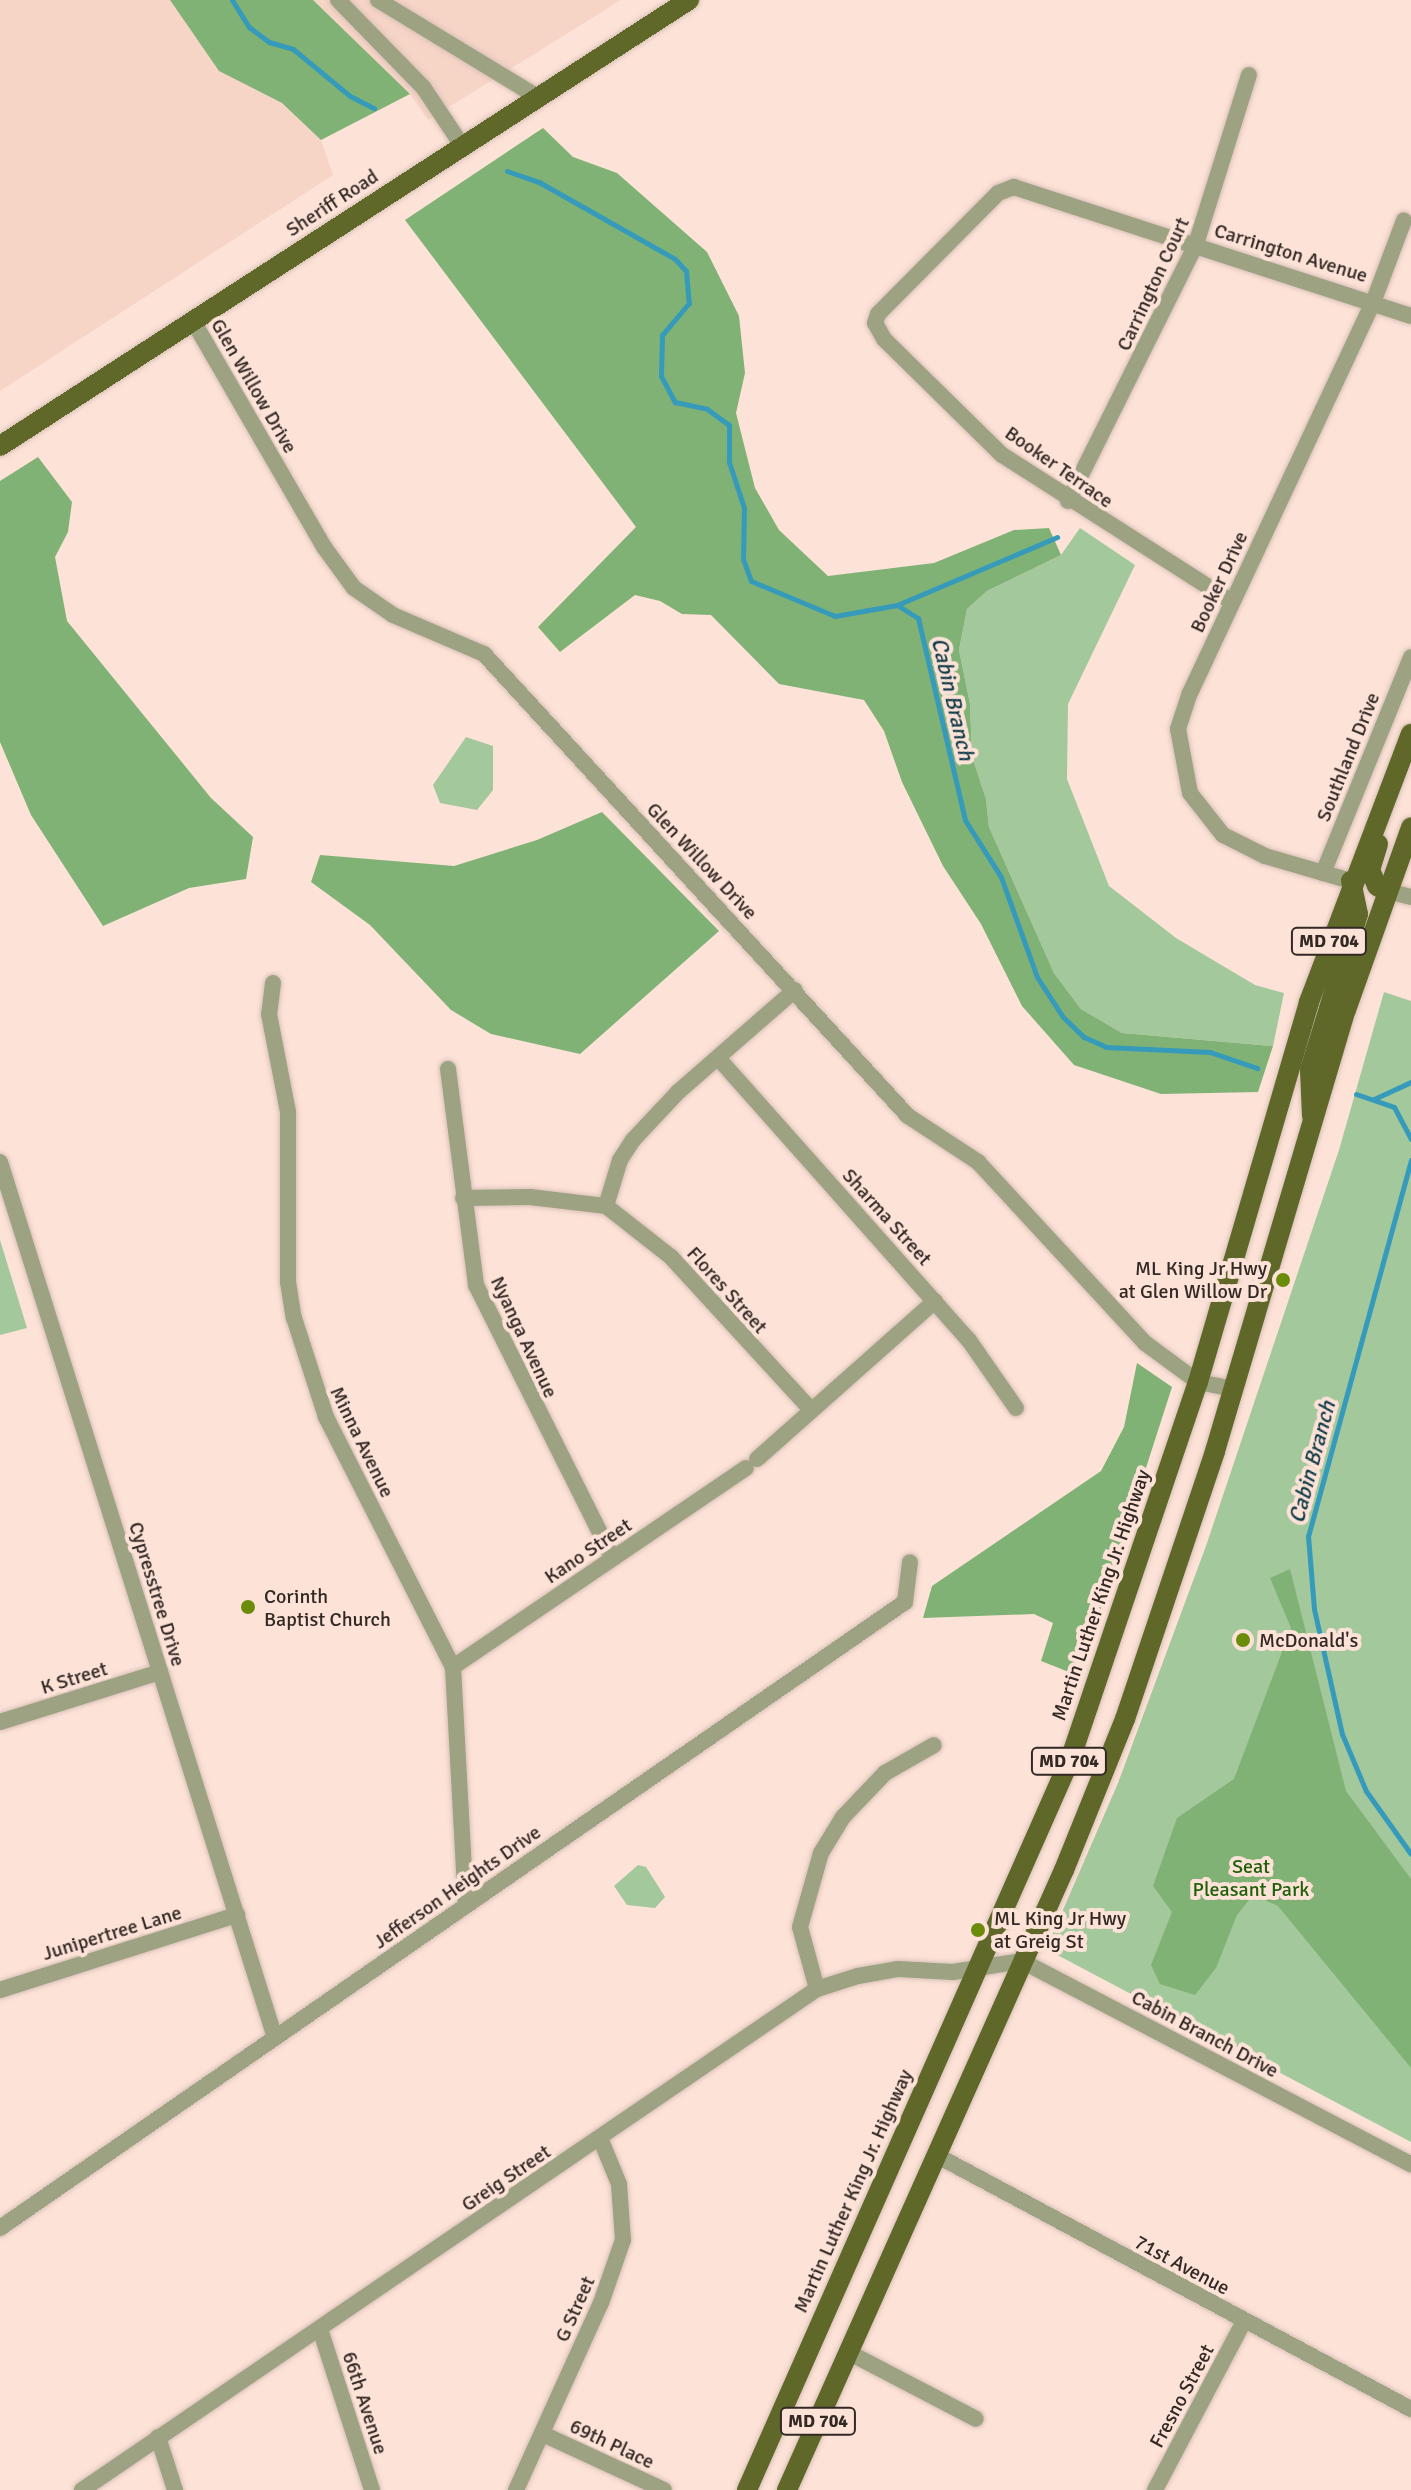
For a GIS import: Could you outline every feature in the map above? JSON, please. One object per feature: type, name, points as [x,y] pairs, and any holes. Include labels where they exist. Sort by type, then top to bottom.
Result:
[{"type":"main road","name":"Sheriff Road","points":[[0,446],[689,0]]},
{"type":"main road","name":"Martin Luther King Jr. Highway","points":[[747,2490],[1071,1757],[1198,1382],[1309,1002],[1351,881],[1411,734]]},
{"type":"main road","points":[[1387,891],[1377,886],[1370,870],[1411,764]]},
{"type":"main road","name":"MD 704","points":[[787,2490],[1022,1961],[1130,1705],[1233,1389],[1313,1122],[1387,891],[1411,827]]},
{"type":"main road","points":[[1313,1122],[1308,1100],[1310,1070],[1358,914],[1351,881]]},
{"type":"street","points":[[338,0],[423,87],[463,147]]},
{"type":"street","points":[[378,0],[539,98]]},
{"type":"street","name":"Carrington Court","points":[[1068,501],[1196,244],[1249,75]]},
{"type":"street","name":"Carrington Avenue","points":[[884,339],[875,321],[885,305],[998,193],[1021,188],[1374,300],[1411,316]]},
{"type":"street","name":"Booker Drive","points":[[1351,881],[1265,856],[1223,835],[1201,812],[1186,784],[1177,741],[1181,715],[1374,300],[1404,220]]},
{"type":"street","name":"Glen Willow Drive","points":[[193,321],[324,547],[354,588],[393,615],[484,654],[908,1116],[978,1162],[1145,1343],[1198,1382],[1233,1389]]},
{"type":"street","name":"Booker Terrace","points":[[884,339],[1002,455],[1068,501],[1232,602]]},
{"type":"street","name":"Southland Drive","points":[[1323,873],[1411,657]]},
{"type":"street","points":[[1387,891],[1411,897]]},
{"type":"street","name":"Minna Avenue","points":[[273,983],[269,1014],[290,1146],[288,1282],[301,1347],[326,1417],[453,1667],[466,1904]]},
{"type":"street","points":[[463,1198],[530,1197],[606,1206],[620,1160],[633,1140],[678,1092],[795,990]]},
{"type":"street","name":"Sharma Street","points":[[719,1059],[982,1356],[1016,1408]]},
{"type":"street","name":"Nyanga Avenue","points":[[448,1069],[463,1198],[479,1293],[613,1558]]},
{"type":"street","name":"Cypresstree Drive","points":[[0,1162],[275,2038]]},
{"type":"street","name":"Flores Street","points":[[606,1206],[671,1257],[811,1410]]},
{"type":"street","name":"Kano Street","points":[[453,1667],[751,1463],[935,1301]]},
{"type":"street","name":"Jefferson Heights Drive","points":[[0,2228],[905,1602],[910,1562]]},
{"type":"street","name":"K Street","points":[[0,1722],[160,1672]]},
{"type":"street","points":[[817,1989],[800,1937],[804,1902],[821,1853],[843,1817],[875,1783],[934,1745]]},
{"type":"street","name":"Junipertree Lane","points":[[0,1990],[237,1915]]},
{"type":"street","points":[[976,1970],[1022,1961]]},
{"type":"street","name":"Cabin Branch Drive","points":[[1022,1961],[1411,2164]]},
{"type":"street","name":"Greig Street","points":[[82,2490],[817,1989],[877,1972],[976,1970]]},
{"type":"street","name":"G Street","points":[[516,2490],[543,2434],[623,2240],[619,2184],[600,2138]]},
{"type":"street","name":"71st Avenue","points":[[936,2155],[1411,2409]]},
{"type":"street","name":"Fresno Street","points":[[1155,2490],[1244,2321]]},
{"type":"street","name":"66th Avenue","points":[[320,2329],[372,2490]]},
{"type":"street","points":[[848,2352],[976,2419]]},
{"type":"street","name":"69th Place","points":[[543,2434],[664,2490]]},
{"type":"street","points":[[158,2437],[175,2490]]},
{"type":"shaded area","points":[[0,0],[170,0],[219,71],[282,103],[321,140],[333,175],[0,391]]},
{"type":"shaded area","points":[[313,0],[621,0],[428,120],[410,94]]},
{"type":"green space","points":[[170,0],[313,0],[410,94],[321,140],[282,103],[219,71]]},
{"type":"green space","points":[[543,128],[573,157],[617,173],[707,252],[739,316],[745,373],[736,413],[755,488],[779,530],[828,576],[934,563],[1014,530],[1049,528],[1061,555],[987,591],[967,609],[959,650],[970,704],[972,756],[986,799],[989,827],[1054,973],[1081,1009],[1122,1033],[1273,1046],[1258,1092],[1161,1094],[1074,1065],[1022,1006],[981,924],[943,866],[902,782],[884,731],[864,700],[779,684],[711,615],[682,614],[660,601],[635,595],[560,652],[538,627],[636,527],[405,220]]},
{"type":"green space","points":[[38,457],[72,502],[68,532],[55,557],[67,621],[211,798],[253,837],[246,879],[189,888],[103,926],[31,815],[0,742],[0,481]]},
{"type":"green space","points":[[1080,528],[1135,565],[1068,704],[1067,779],[1109,886],[1176,938],[1255,985],[1284,993],[1273,1046],[1122,1033],[1081,1009],[1054,973],[989,827],[986,799],[972,756],[970,704],[959,650],[967,609],[987,591],[1061,555]]},
{"type":"green space","points":[[466,737],[493,746],[493,790],[477,810],[440,803],[433,785]]},
{"type":"green space","points":[[602,812],[719,931],[580,1054],[491,1034],[451,1010],[370,925],[311,882],[320,855],[454,866],[537,840]]},
{"type":"green space","name":"Seat Pleasant Park","points":[[1384,992],[1411,1001],[1411,2142],[1046,1949],[1118,1783],[1206,1546],[1339,1150]]},
{"type":"green space","points":[[0,1240],[27,1328],[0,1335]]},
{"type":"green space","points":[[1137,1363],[1172,1387],[1079,1676],[1041,1661],[1053,1623],[1034,1614],[923,1618],[932,1586],[1101,1471],[1124,1427]]},
{"type":"green space","points":[[1290,1569],[1346,1791],[1411,1879],[1411,2068],[1278,1906],[1253,1895],[1237,1915],[1216,1968],[1195,1995],[1160,1984],[1151,1965],[1172,1912],[1153,1886],[1177,1818],[1234,1779],[1291,1628],[1270,1578]]},
{"type":"green space","points":[[638,1865],[646,1867],[665,1897],[655,1908],[627,1905],[614,1886]]},
{"type":"waterway","name":"Cabin Branch","points":[[232,0],[249,27],[269,42],[293,49],[350,96],[374,108]]},
{"type":"waterway","name":"Cabin Branch","points":[[507,171],[539,182],[675,259],[686,271],[689,303],[662,335],[661,376],[675,402],[707,409],[729,425],[729,462],[744,508],[743,559],[751,581],[835,616],[897,605],[918,618],[965,820],[1001,877],[1037,977],[1063,1017],[1084,1037],[1106,1047],[1210,1052],[1257,1068]]},
{"type":"waterway","points":[[897,605],[1057,537]]},
{"type":"waterway","points":[[1374,1099],[1411,1082]]},
{"type":"waterway","name":"Cabin Branch","points":[[1356,1094],[1394,1107],[1411,1139]]},
{"type":"waterway","name":"Cabin Branch","points":[[1411,1160],[1308,1536],[1314,1609],[1342,1734],[1366,1791],[1411,1854]]},
{"type":"place","name":"ML King Jr Hwy at Glen Willow Dr","points":[[1283,1280]]},
{"type":"place","name":"Corinth Baptist Church","points":[[248,1607]]},
{"type":"place","name":"McDonald's","points":[[1243,1640]]},
{"type":"place","name":"ML King Jr Hwy at Greig St","points":[[978,1930]]}]
